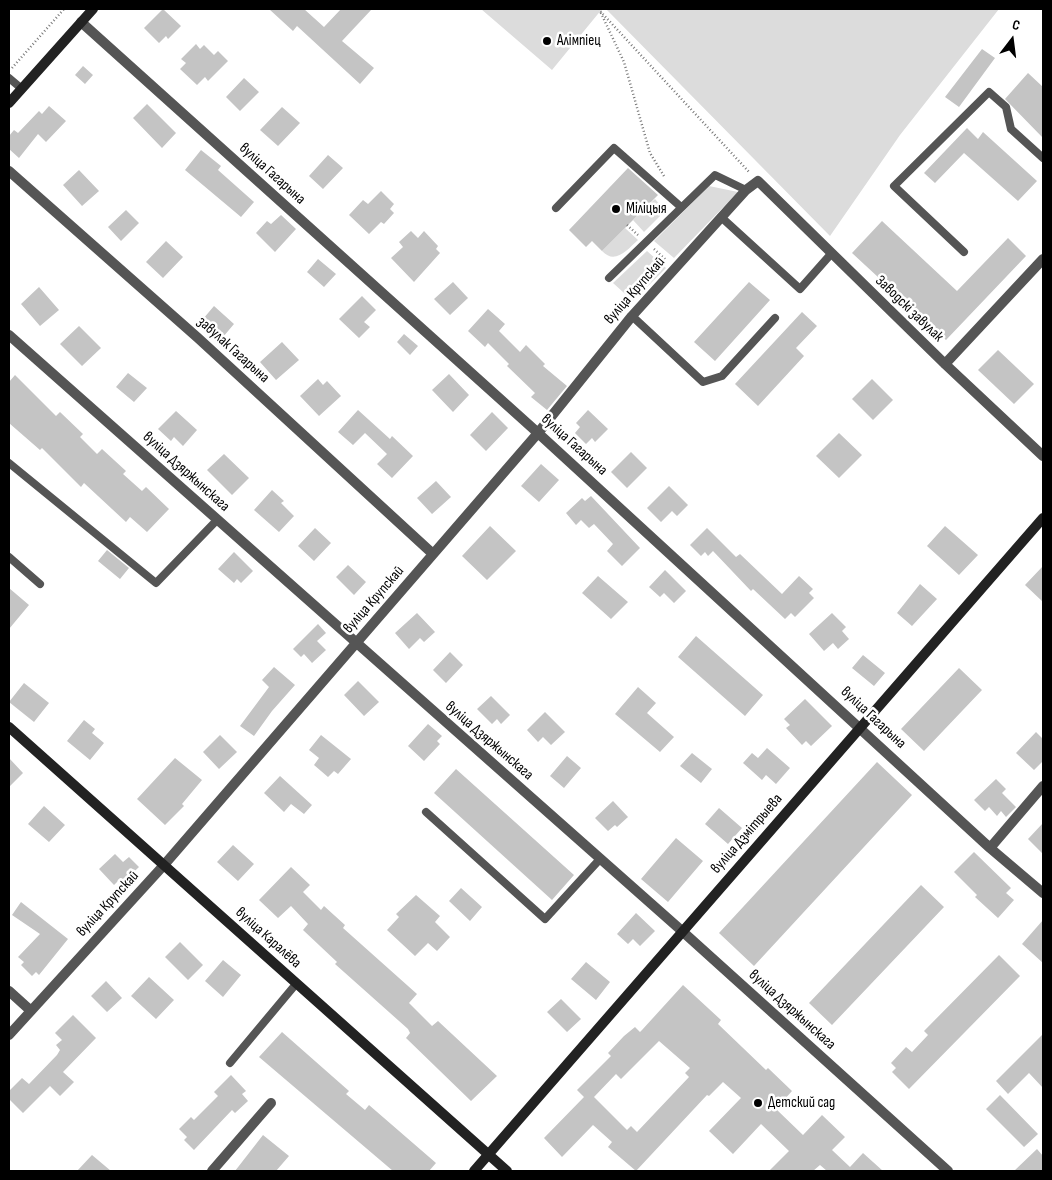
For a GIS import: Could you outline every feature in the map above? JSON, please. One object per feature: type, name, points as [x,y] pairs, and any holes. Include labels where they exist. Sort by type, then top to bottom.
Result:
[{"type":"street","points":[[9,103],[93,9]]},
{"type":"street","name":"вуліца Гагарына","points":[[81,22],[538,433],[861,727],[990,848],[1043,893]]},
{"type":"street","name":"завулак Гагарына","points":[[9,171],[198,338],[433,554]]},
{"type":"street","name":"вуліца Крупскай","points":[[9,1035],[164,866],[538,433],[632,316],[746,190],[758,181]]},
{"type":"street","name":"Заводскі завулак","points":[[758,181],[831,254],[1043,456]]},
{"type":"street","points":[[945,364],[1043,258]]},
{"type":"street","name":"вуліца Дзяржынскага","points":[[9,335],[682,931],[948,1171]]},
{"type":"street","name":"вуліца Дзмітрыева","points":[[474,1171],[1043,518]]},
{"type":"street","name":"вуліца Каралёва","points":[[9,727],[507,1171]]},
{"type":"street","points":[[990,848],[1043,786]]},
{"type":"street","points":[[9,991],[30,1010]]},
{"type":"street","points":[[212,1171],[271,1103]]},
{"type":"lane","points":[[9,78],[22,89]]},
{"type":"lane","points":[[964,252],[894,186],[989,92],[1006,107],[1011,129],[1043,158]]},
{"type":"lane","points":[[556,208],[614,148],[681,207]]},
{"type":"lane","points":[[609,278],[715,175],[746,190]]},
{"type":"lane","points":[[721,217],[800,289],[831,254]]},
{"type":"lane","points":[[632,316],[703,382],[722,376],[775,318]]},
{"type":"lane","points":[[9,463],[156,584],[217,520]]},
{"type":"lane","points":[[9,557],[40,584]]},
{"type":"lane","points":[[426,812],[545,919],[600,859]]},
{"type":"lane","points":[[230,1063],[296,984]]},
{"type":"path","points":[[9,72],[64,9]]},
{"type":"path","points":[[663,190],[665,178],[650,153],[624,62],[600,11],[758,181]]},
{"type":"shaded area","name":"Алімпіец","points":[[481,9],[602,9],[552,70]]},
{"type":"shaded area","points":[[606,9],[999,9],[900,135],[830,236]]},
{"type":"shaded area","points":[[709,186],[738,192],[674,258],[654,241]]},
{"type":"shaded area","points":[[655,199],[662,207],[660,216],[644,232],[633,220]]},
{"type":"shaded area","points":[[625,228],[638,240],[625,252],[616,256],[612,257],[602,251]]},
{"type":"shaded area","points":[[647,251],[666,268],[633,301],[613,283]]},
{"type":"building","points":[[163,9],[181,26],[168,39],[166,36],[159,43],[144,28]]},
{"type":"building","points":[[269,9],[304,9],[324,27],[341,9],[372,9],[342,41],[374,68],[360,84],[297,26],[293,31]]},
{"type":"building","points":[[196,44],[200,49],[204,45],[214,55],[218,51],[228,61],[208,81],[205,77],[197,85],[180,69],[186,63],[181,59]]},
{"type":"building","points":[[982,49],[995,58],[959,107],[945,97]]},
{"type":"building","points":[[83,66],[93,75],[85,84],[75,75]]},
{"type":"building","points":[[1028,73],[1043,87],[1043,138],[1005,99]]},
{"type":"building","points":[[244,78],[259,92],[240,111],[226,97]]},
{"type":"building","points":[[147,104],[176,133],[162,148],[133,118]]},
{"type":"building","points":[[49,106],[66,121],[46,142],[38,134],[19,158],[9,149],[9,136],[14,130],[18,133],[39,111],[42,114]]},
{"type":"building","points":[[282,107],[300,123],[278,146],[260,130]]},
{"type":"building","points":[[967,128],[978,139],[983,132],[1037,181],[1018,201],[964,153],[935,183],[924,173]]},
{"type":"building","points":[[201,150],[221,166],[218,170],[254,202],[241,217],[185,170]]},
{"type":"building","points":[[328,155],[343,168],[323,189],[309,176]]},
{"type":"building","name":"Міліцыя","points":[[628,168],[658,195],[602,251],[592,241],[586,247],[569,230]]},
{"type":"building","points":[[79,170],[99,191],[82,206],[63,185]]},
{"type":"building","points":[[381,191],[394,204],[390,209],[394,213],[384,224],[381,222],[369,234],[349,215],[363,200],[368,204]]},
{"type":"building","points":[[126,210],[139,223],[121,241],[108,227]]},
{"type":"building","points":[[281,215],[296,229],[275,252],[256,233],[267,221],[271,224]]},
{"type":"building","points":[[882,221],[957,291],[1008,238],[1026,256],[946,340],[852,253]]},
{"type":"building","points":[[411,231],[418,238],[424,231],[438,246],[436,249],[440,253],[414,282],[391,258],[403,247],[399,242]]},
{"type":"building","points":[[166,241],[183,257],[163,278],[146,262]]},
{"type":"building","points":[[318,259],[336,274],[324,287],[307,272]]},
{"type":"building","points":[[453,282],[468,298],[450,315],[434,299]]},
{"type":"building","points":[[749,282],[770,300],[715,361],[694,342]]},
{"type":"building","points":[[39,287],[59,310],[40,326],[21,304]]},
{"type":"building","points":[[362,296],[376,310],[364,322],[370,327],[359,338],[339,319]]},
{"type":"building","points":[[214,306],[234,324],[223,337],[203,319]]},
{"type":"building","points":[[488,309],[505,324],[499,331],[520,352],[526,345],[545,364],[543,366],[567,386],[547,410],[531,397],[535,393],[507,366],[509,364],[488,343],[485,347],[468,331]]},
{"type":"building","points":[[802,312],[817,326],[796,348],[804,356],[758,406],[735,384]]},
{"type":"building","points":[[79,326],[101,348],[82,366],[60,344]]},
{"type":"building","points":[[404,334],[418,346],[410,355],[397,342]]},
{"type":"building","points":[[282,342],[299,360],[276,380],[260,362]]},
{"type":"building","points":[[998,350],[1034,384],[1014,404],[978,370]]},
{"type":"building","points":[[128,373],[147,388],[134,402],[116,387]]},
{"type":"building","points":[[449,374],[469,395],[453,412],[432,390]]},
{"type":"building","points":[[15,375],[56,416],[60,412],[83,434],[80,437],[97,454],[102,449],[126,471],[123,474],[142,491],[146,487],[169,509],[147,532],[130,517],[126,522],[84,483],[81,487],[42,448],[40,450],[9,423],[9,382]]},
{"type":"building","points":[[318,379],[323,385],[327,381],[341,396],[319,416],[300,396]]},
{"type":"building","points":[[872,379],[893,400],[873,420],[852,399]]},
{"type":"building","points":[[358,410],[390,439],[392,436],[413,456],[392,478],[377,464],[387,454],[365,433],[353,445],[338,432]]},
{"type":"building","points":[[588,410],[608,429],[595,442],[592,438],[586,444],[575,433],[580,427],[576,423]]},
{"type":"building","points":[[176,411],[197,430],[183,446],[174,437],[171,441],[158,429]]},
{"type":"building","points":[[492,412],[508,428],[486,451],[470,435]]},
{"type":"building","points":[[839,433],[862,455],[839,478],[816,456]]},
{"type":"building","points":[[631,452],[647,468],[627,488],[611,472]]},
{"type":"building","points":[[224,454],[249,478],[232,495],[207,470]]},
{"type":"building","points":[[541,464],[559,480],[539,502],[521,486]]},
{"type":"building","points":[[436,481],[451,497],[432,514],[417,498]]},
{"type":"building","points":[[669,486],[688,505],[677,516],[672,511],[661,522],[647,508]]},
{"type":"building","points":[[272,490],[284,501],[281,503],[294,516],[279,532],[254,510]]},
{"type":"building","points":[[591,496],[640,548],[622,566],[607,551],[613,544],[594,524],[589,528],[581,520],[576,525],[566,513],[582,498],[585,501]]},
{"type":"building","points":[[490,526],[516,551],[487,580],[462,556]]},
{"type":"building","points":[[945,526],[978,555],[959,575],[927,546]]},
{"type":"building","points":[[315,528],[331,543],[314,561],[298,546]]},
{"type":"building","points":[[707,528],[736,557],[740,554],[782,594],[799,576],[813,589],[809,593],[814,598],[795,617],[791,613],[785,619],[753,589],[751,591],[713,551],[708,556],[705,552],[701,556],[690,545]]},
{"type":"building","points":[[107,550],[129,568],[120,579],[98,561]]},
{"type":"building","points":[[234,552],[253,571],[241,583],[237,579],[234,583],[218,569]]},
{"type":"building","points":[[348,565],[366,582],[354,595],[336,577]]},
{"type":"building","points":[[1043,566],[1043,602],[1025,585]]},
{"type":"building","points":[[665,570],[686,591],[674,603],[664,593],[660,597],[649,587]]},
{"type":"building","points":[[598,576],[628,602],[611,619],[582,593]]},
{"type":"building","points":[[920,584],[937,599],[912,626],[897,613]]},
{"type":"building","points":[[9,588],[29,605],[9,629]]},
{"type":"building","points":[[417,613],[435,632],[424,642],[420,638],[409,649],[395,633]]},
{"type":"building","points":[[832,613],[846,627],[842,631],[849,639],[838,649],[833,643],[824,651],[809,634]]},
{"type":"building","points":[[318,624],[326,633],[317,641],[326,650],[312,663],[304,654],[301,657],[293,649]]},
{"type":"building","points":[[696,636],[763,695],[745,716],[678,657]]},
{"type":"building","points":[[450,652],[463,665],[446,683],[433,670]]},
{"type":"building","points":[[863,655],[885,673],[874,686],[852,668]]},
{"type":"building","points":[[274,667],[295,685],[272,711],[254,736],[240,726],[269,687],[262,680]]},
{"type":"building","points":[[959,668],[982,690],[924,751],[901,729]]},
{"type":"building","points":[[358,681],[379,702],[364,716],[344,695]]},
{"type":"building","points":[[24,683],[49,703],[34,722],[9,702]]},
{"type":"building","points":[[638,687],[656,703],[647,713],[674,737],[660,752],[615,714]]},
{"type":"building","points":[[491,696],[510,715],[501,724],[497,719],[492,724],[477,709]]},
{"type":"building","points":[[805,699],[832,726],[811,746],[806,741],[802,745],[786,728],[790,725],[784,719]]},
{"type":"building","points":[[545,712],[565,732],[551,745],[543,737],[538,742],[527,730]]},
{"type":"building","points":[[84,720],[95,729],[92,733],[104,743],[90,760],[67,741]]},
{"type":"building","points":[[428,724],[442,736],[437,741],[440,744],[424,761],[408,746]]},
{"type":"building","points":[[1036,732],[1043,739],[1043,761],[1034,770],[1016,753]]},
{"type":"building","points":[[220,735],[237,752],[219,769],[203,752]]},
{"type":"building","points":[[321,735],[351,759],[338,774],[334,771],[328,777],[314,765],[319,758],[309,750]]},
{"type":"building","points":[[767,748],[790,768],[776,784],[766,775],[762,780],[743,763],[752,753],[758,758]]},
{"type":"building","points":[[692,753],[712,769],[701,783],[680,766]]},
{"type":"building","points":[[567,756],[581,768],[564,788],[550,776]]},
{"type":"building","points":[[9,758],[23,773],[9,787]]},
{"type":"building","points":[[175,758],[202,780],[182,804],[184,806],[165,825],[137,799]]},
{"type":"building","points":[[877,762],[912,795],[754,966],[719,933]]},
{"type":"building","points":[[456,769],[574,875],[552,900],[434,793]]},
{"type":"building","points":[[280,776],[312,805],[304,814],[291,804],[284,812],[264,793]]},
{"type":"building","points":[[996,779],[1006,789],[1002,793],[1016,807],[1006,817],[1001,811],[997,816],[989,807],[985,811],[974,800]]},
{"type":"building","points":[[613,801],[628,817],[617,827],[615,825],[608,831],[595,818]]},
{"type":"building","points":[[44,806],[65,825],[49,842],[28,824]]},
{"type":"building","points":[[719,808],[742,828],[728,844],[705,824]]},
{"type":"building","points":[[1043,823],[1043,854],[1028,839]]},
{"type":"building","points":[[676,838],[703,861],[668,902],[641,879]]},
{"type":"building","points":[[233,845],[254,864],[238,881],[217,862]]},
{"type":"building","points":[[974,852],[1011,888],[1006,893],[1014,900],[998,918],[975,897],[977,895],[954,872]]},
{"type":"building","points":[[115,854],[123,862],[129,857],[139,867],[122,883],[119,880],[114,885],[99,869]]},
{"type":"building","points":[[291,867],[310,885],[303,892],[321,910],[324,906],[345,925],[343,928],[417,994],[409,1003],[432,1026],[438,1021],[497,1076],[471,1101],[406,1038],[410,1033],[408,1029],[335,964],[337,962],[303,930],[308,924],[291,906],[278,918],[259,900]]},
{"type":"building","points":[[921,885],[944,907],[832,1025],[809,1003]]},
{"type":"building","points":[[461,888],[482,907],[470,921],[449,901]]},
{"type":"building","points":[[416,895],[440,916],[435,922],[450,937],[437,951],[428,943],[415,956],[387,930],[399,917],[396,914]]},
{"type":"building","points":[[21,902],[68,939],[39,975],[36,972],[32,976],[21,965],[24,962],[18,957],[40,934],[12,915]]},
{"type":"building","points":[[636,913],[655,931],[640,946],[633,939],[628,944],[617,934]]},
{"type":"building","points":[[1043,920],[1043,963],[1022,944]]},
{"type":"building","points":[[180,942],[203,965],[188,980],[165,957]]},
{"type":"building","points":[[999,955],[1020,976],[909,1089],[892,1072],[896,1068],[891,1063],[906,1047],[912,1052],[928,1035],[924,1031]]},
{"type":"building","points":[[223,960],[241,975],[223,997],[205,981]]},
{"type":"building","points":[[586,962],[610,982],[596,1000],[571,979]]},
{"type":"building","points":[[149,977],[174,1000],[156,1019],[131,996]]},
{"type":"building","points":[[106,981],[122,998],[107,1012],[91,996]]},
{"type":"building","points":[[683,985],[721,1020],[718,1024],[766,1070],[768,1068],[792,1091],[776,1109],[803,1135],[822,1115],[845,1137],[832,1150],[850,1167],[863,1153],[883,1171],[827,1171],[820,1165],[813,1171],[769,1171],[789,1151],[761,1124],[733,1154],[709,1131],[741,1098],[723,1082],[709,1096],[707,1095],[636,1171],[608,1147],[612,1142],[593,1125],[562,1157],[544,1138],[584,1097],[577,1090],[611,1056],[608,1053],[624,1036],[635,1027],[640,1032]],"holes":[[[659,1041],[690,1068],[685,1073],[689,1077],[637,1132],[631,1126],[627,1130],[594,1097],[616,1074],[621,1079]]]},
{"type":"building","points":[[561,999],[581,1019],[567,1032],[547,1012]]},
{"type":"building","points":[[73,1015],[96,1038],[63,1072],[74,1082],[60,1096],[50,1086],[23,1113],[9,1099],[9,1091],[22,1078],[29,1084],[57,1055],[60,1050],[56,1045],[62,1040],[55,1033]]},
{"type":"building","points":[[282,1032],[349,1091],[346,1094],[365,1110],[369,1105],[436,1163],[429,1171],[393,1171],[259,1057]]},
{"type":"building","points":[[1043,1034],[1043,1088],[1029,1073],[1008,1094],[996,1081]]},
{"type":"building","points":[[231,1075],[246,1091],[242,1094],[248,1101],[235,1113],[232,1110],[194,1150],[184,1140],[187,1137],[179,1129],[191,1117],[194,1120],[218,1096],[214,1092]]},
{"type":"building","points":[[1000,1095],[1038,1134],[1024,1147],[986,1109]]},
{"type":"building","points":[[263,1135],[289,1156],[276,1171],[235,1171]]},
{"type":"building","points":[[1037,1149],[1043,1156],[1043,1171],[1014,1171]]},
{"type":"building","points":[[92,1155],[111,1171],[77,1171]]},
{"type":"place","name":"Алімпіец","points":[[547,41]]},
{"type":"place","name":"Міліцыя","points":[[616,209]]},
{"type":"place","name":"Детский сад","points":[[758,1103]]}]
